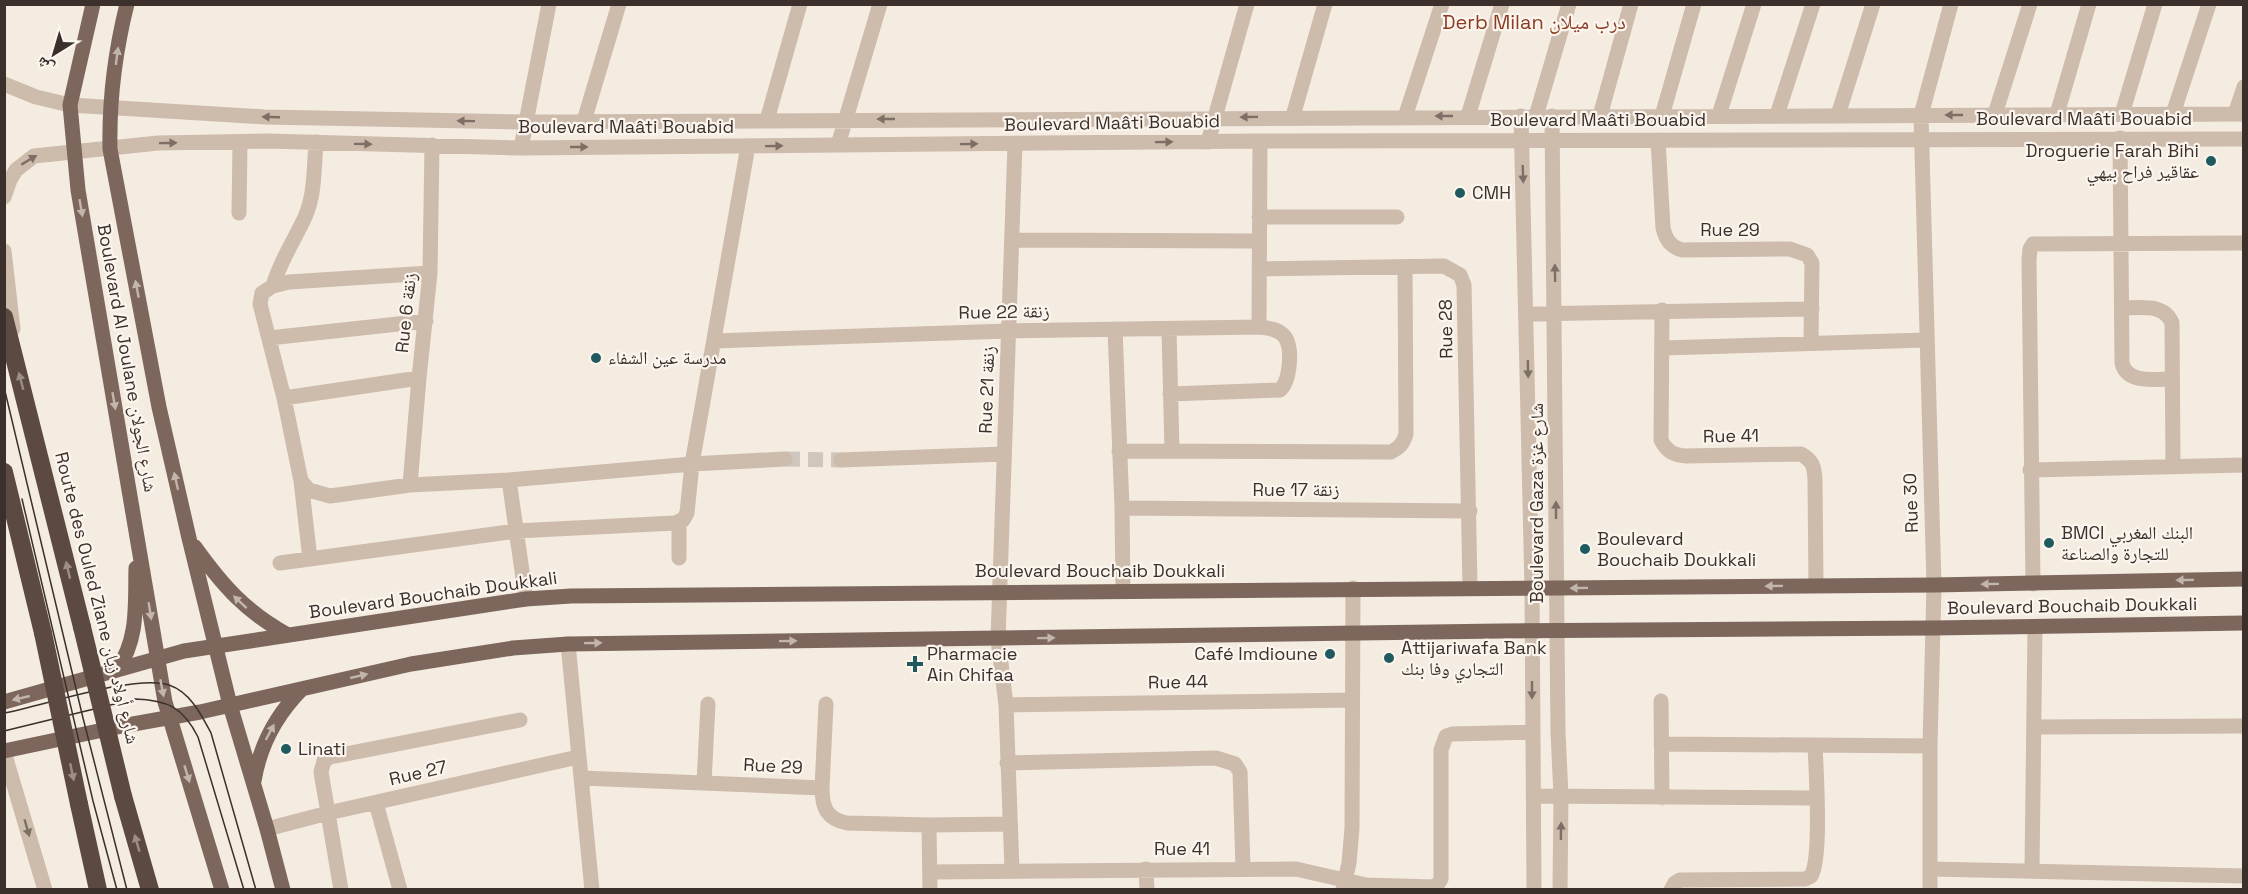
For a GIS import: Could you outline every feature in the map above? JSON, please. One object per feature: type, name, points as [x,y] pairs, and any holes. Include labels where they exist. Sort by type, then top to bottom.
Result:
[{"type":"highway","name":"Route des Ouled Ziane شارع أولاد زيان","points":[[4,316],[123,796],[150,890]]},
{"type":"highway","points":[[4,472],[43,633],[98,890]]},
{"type":"main road","name":"Boulevard Al Joulane شارع الجولان","points":[[93,4],[70,105],[73,150],[157,657],[170,718],[222,890]]},
{"type":"main road","name":"Boulevard Al Joulane شارع الجولان","points":[[127,4],[109,107],[110,149],[159,407],[189,538],[230,705],[283,890]]},
{"type":"main road","points":[[117,669],[127,652],[133,635],[138,533]]},
{"type":"main road","points":[[189,538],[239,602],[265,623],[288,635]]},
{"type":"main road","name":"Boulevard Bouchaib Doukkali","points":[[4,702],[157,657],[215,645],[526,599],[571,596],[2033,584],[2244,579]]},
{"type":"main road","name":"Boulevard Bouchaib Doukkali","points":[[4,751],[170,718],[411,664],[513,648],[568,644],[2244,623]]},
{"type":"main road","points":[[253,783],[260,755],[271,729],[290,701],[302,689]]},
{"type":"street","points":[[521,148],[549,4]]},
{"type":"street","points":[[584,122],[619,4]]},
{"type":"street","points":[[766,120],[800,4]]},
{"type":"street","points":[[838,145],[880,4]]},
{"type":"street","points":[[1208,142],[1247,4]]},
{"type":"street","points":[[1293,117],[1326,4]]},
{"type":"street","points":[[1405,117],[1442,4]]},
{"type":"street","points":[[1468,116],[1502,4]]},
{"type":"street","name":"Boulevard Gaza شارع غزة","points":[[1534,890],[1532,588],[1522,140],[1569,4]]},
{"type":"street","points":[[1600,116],[1631,4]]},
{"type":"street","points":[[1662,116],[1694,4]]},
{"type":"street","points":[[1719,116],[1754,4]]},
{"type":"street","points":[[1778,115],[1813,4]]},
{"type":"street","points":[[1838,115],[1873,4]]},
{"type":"street","name":"Rue 30","points":[[1930,890],[1930,746],[1934,585],[1921,115],[1951,4]]},
{"type":"street","points":[[1995,114],[2030,4]]},
{"type":"street","points":[[2057,114],[2089,4]]},
{"type":"street","points":[[2121,114],[2155,4]]},
{"type":"street","points":[[2173,114],[2209,4]]},
{"type":"street","name":"Boulevard Maâti Bouabid","points":[[4,84],[36,97],[70,105],[265,117],[525,122],[2239,114]]},
{"type":"street","points":[[2239,114],[2244,87]]},
{"type":"street","name":"Boulevard Gaza شارع غزة","points":[[1552,116],[1556,588],[1561,796],[1560,890]]},
{"type":"street","points":[[2120,138],[2122,363],[2128,375],[2137,378],[2172,379]]},
{"type":"street","name":"Boulevard Maâti Bouabid","points":[[4,197],[10,180],[24,162],[34,156],[73,150],[110,149],[158,143],[316,142],[521,148],[1260,141],[2244,139]]},
{"type":"street","name":"Rue 29","points":[[1658,140],[1663,228],[1671,246],[1682,250],[1799,251],[1807,255],[1812,263],[1811,342]]},
{"type":"street","points":[[1259,327],[1260,141]]},
{"type":"street","points":[[239,213],[240,142]]},
{"type":"street","points":[[273,286],[278,269],[306,215],[313,184],[316,142]]},
{"type":"street","name":"Rue 21 زنقة","points":[[1012,870],[1006,705],[998,639],[1015,144]]},
{"type":"street","name":"Rue 6 زنقة","points":[[410,485],[430,273],[432,145]]},
{"type":"street","points":[[280,563],[516,531],[683,520],[687,513],[692,464],[748,146]]},
{"type":"street","points":[[1259,217],[1396,217]]},
{"type":"street","points":[[1012,240],[1259,242]]},
{"type":"street","points":[[2033,584],[2029,260],[2033,244],[2041,242],[2244,243]]},
{"type":"street","points":[[4,251],[15,356]]},
{"type":"street","name":"Rue 28","points":[[1259,270],[1444,266],[1460,275],[1464,285],[1470,587]]},
{"type":"street","points":[[1119,451],[1391,452],[1399,448],[1404,443],[1406,434],[1405,267]]},
{"type":"street","points":[[310,559],[301,482],[284,398],[260,304],[262,293],[273,286],[289,282],[430,273]]},
{"type":"street","points":[[2122,308],[2157,308],[2169,316],[2172,322],[2173,467]]},
{"type":"street","points":[[1527,314],[1812,309]]},
{"type":"street","name":"Rue 41","points":[[1662,310],[1661,440],[1668,451],[1675,455],[1801,454],[1810,459],[1814,466],[1816,585]]},
{"type":"street","points":[[269,339],[426,321]]},
{"type":"street","name":"Rue 22 زنقة","points":[[714,341],[1008,331],[1259,327],[1279,332],[1285,336],[1289,345],[1289,377],[1286,385],[1280,390],[1170,394]]},
{"type":"street","points":[[1115,329],[1123,591]]},
{"type":"street","points":[[1169,329],[1172,452]]},
{"type":"street","points":[[1663,348],[1926,340]]},
{"type":"street","points":[[284,398],[419,378]]},
{"type":"street","points":[[841,460],[1004,453]]},
{"type":"street","points":[[301,482],[309,490],[330,496],[410,485],[509,480],[692,464],[785,459]]},
{"type":"street","points":[[2030,470],[2244,465]]},
{"type":"street","points":[[509,480],[526,599]]},
{"type":"street","name":"Rue 17 زنقة","points":[[1122,508],[1470,511]]},
{"type":"street","points":[[679,521],[679,558]]},
{"type":"street","points":[[1344,885],[1352,828],[1353,588]]},
{"type":"street","points":[[2032,870],[2035,627]]},
{"type":"street","points":[[568,644],[592,890]]},
{"type":"street","name":"Rue 44","points":[[1006,705],[1352,700]]},
{"type":"street","points":[[1661,701],[1662,798]]},
{"type":"street","points":[[704,783],[708,704]]},
{"type":"street","points":[[822,788],[826,704]]},
{"type":"street","points":[[341,890],[321,768],[328,757],[520,720]]},
{"type":"street","points":[[2034,727],[2244,726]]},
{"type":"street","name":"Rue 41","points":[[930,872],[1296,869],[1317,872],[1344,885],[1433,887],[1441,879],[1441,750],[1446,736],[1532,732]]},
{"type":"street","points":[[1661,744],[1930,746]]},
{"type":"street","points":[[1671,890],[1680,880],[1805,879],[1811,876],[1815,864],[1817,798],[1815,745]]},
{"type":"street","points":[[4,751],[45,890]]},
{"type":"street","name":"Rue 27","points":[[267,829],[328,813],[578,757]]},
{"type":"street","points":[[1007,763],[1216,758],[1235,764],[1240,772],[1243,868]]},
{"type":"street","name":"Rue 29","points":[[582,778],[822,788],[823,806],[828,816],[836,821],[847,823],[1010,824]]},
{"type":"street","points":[[1534,796],[1817,798]]},
{"type":"street","points":[[376,803],[400,890]]},
{"type":"street","points":[[929,825],[930,890]]},
{"type":"street","points":[[1930,868],[2244,876]]},
{"type":"street","points":[[1146,869],[1147,890]]},
{"type":"tunnel","points":[[785,459],[841,460]]},
{"type":"tram line","points":[[4,387],[83,718],[127,890]]},
{"type":"tram line","points":[[22,499],[93,801],[117,890]]},
{"type":"tram line","points":[[4,713],[112,687],[153,683],[176,688],[194,704],[211,733],[256,890]]},
{"type":"tram line","points":[[4,731],[135,699],[156,701],[173,707],[186,719],[198,737],[244,890]]},
{"type":"place","name":"Droguerie Farah Bihi عقاقير فراح بيهي","points":[[2211,161]]},
{"type":"place","name":"CMH","points":[[1460,193]]},
{"type":"place","name":"مدرسة عين الشفاء","points":[[596,358]]},
{"type":"place","name":"BMCI البنك المغربي للتجارة والصناعة","points":[[2049,543]]},
{"type":"place","name":"Boulevard Bouchaib Doukkali","points":[[1585,549]]},
{"type":"place","name":"Café Imdioune","points":[[1330,654]]},
{"type":"place","name":"Attijariwafa Bank التجاري وفا بنك","points":[[1389,658]]},
{"type":"place","name":"Pharmacie Ain Chifaa","points":[[915,664]]},
{"type":"place","name":"Linati","points":[[286,749]]},
{"type":"district","name":"Derb Milan درب ميلان","points":[[1534,22]]}]
